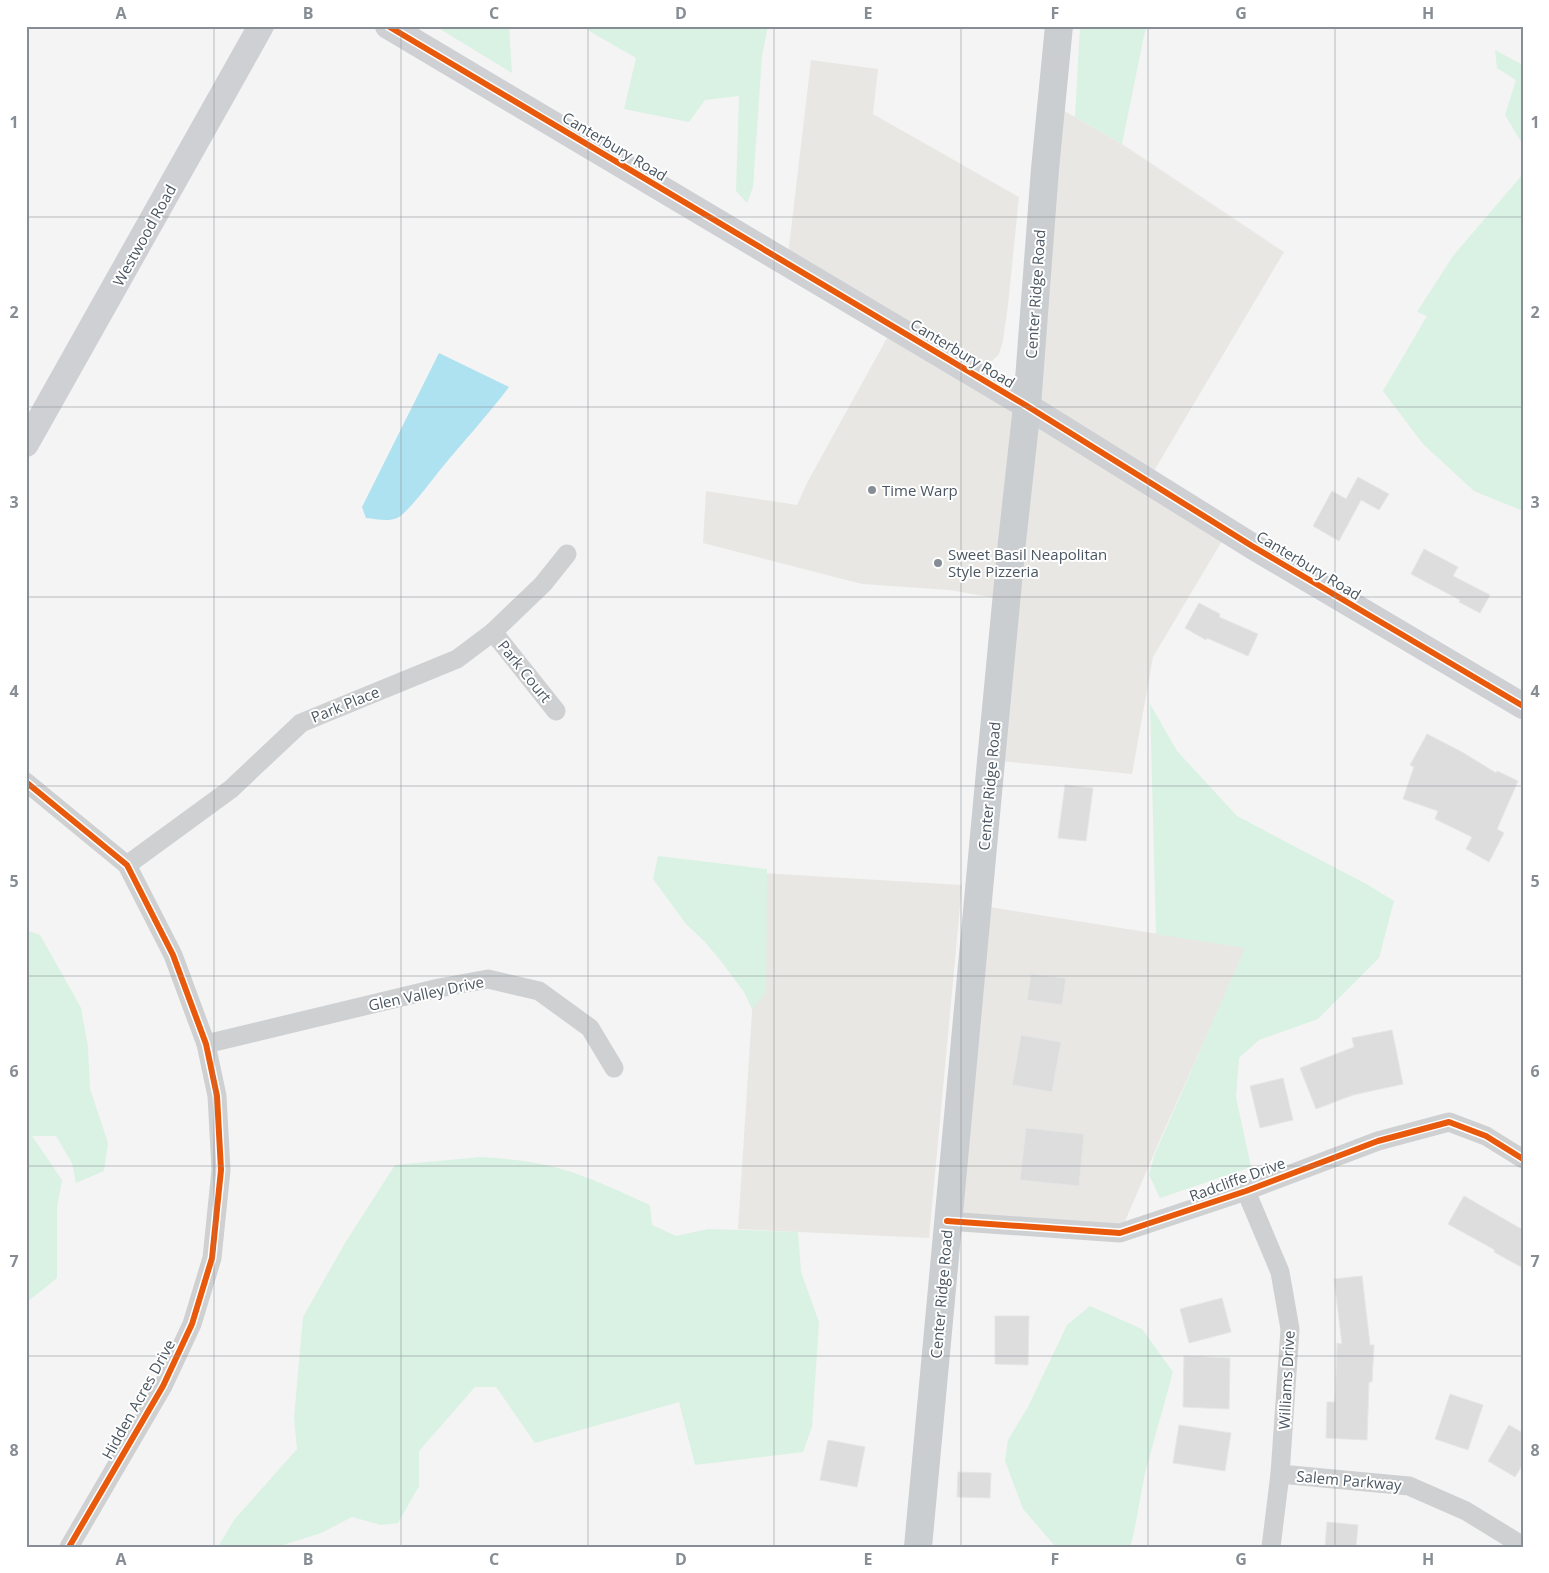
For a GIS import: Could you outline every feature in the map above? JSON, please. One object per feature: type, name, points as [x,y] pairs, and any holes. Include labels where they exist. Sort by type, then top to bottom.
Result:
[{"type":"main road","name":"Center Ridge Road","points":[[918,1547],[947,1221],[1007,594],[1027,406],[1058,26]]},
{"type":"street","name":"Westwood Road","points":[[26,444],[261,26]]},
{"type":"street","name":"Canterbury Road","points":[[388,26],[1027,406],[1252,546],[1523,706]]},
{"type":"street","name":"Park Place","points":[[127,865],[230,789],[301,723],[457,659],[494,632],[543,584],[567,554]]},
{"type":"street","name":"Park Court","points":[[494,632],[556,711]]},
{"type":"street","name":"Hidden Acres Drive","points":[[26,782],[127,865],[173,955],[206,1044],[217,1096],[221,1170],[212,1258],[192,1324],[163,1386],[68,1547]]},
{"type":"street","name":"Glen Valley Drive","points":[[206,1044],[440,988],[488,979],[539,991],[590,1028],[614,1068]]},
{"type":"street","name":"Radcliffe Drive","points":[[947,1221],[1120,1233],[1246,1190],[1378,1141],[1449,1122],[1486,1136],[1523,1159]]},
{"type":"street","name":"Williams Drive","points":[[1246,1190],[1280,1272],[1290,1329],[1280,1474],[1271,1547]]},
{"type":"street","name":"Salem Parkway","points":[[1280,1474],[1409,1486],[1466,1511],[1523,1546]]},
{"type":"shaded area","points":[[811,60],[878,69],[873,114],[1019,197],[1003,341],[999,354],[992,361],[977,364],[788,255]]},
{"type":"shaded area","points":[[1052,104],[1122,144],[1284,252],[1148,481],[1228,531],[1153,657],[1132,774],[991,760]]},
{"type":"shaded area","points":[[887,338],[934,359],[1017,412],[996,598],[949,590],[862,584],[703,543],[706,491],[797,505],[808,481]]},
{"type":"shaded area","points":[[761,873],[962,885],[929,1238],[738,1229]]},
{"type":"shaded area","points":[[977,905],[1246,948],[1120,1233],[947,1221]]},
{"type":"green space","points":[[435,26],[509,26],[512,73]]},
{"type":"green space","points":[[585,26],[768,26],[762,56],[753,187],[747,203],[736,191],[739,96],[705,100],[689,122],[624,109],[636,58],[589,31]]},
{"type":"green space","points":[[1080,26],[1146,26],[1122,144],[1075,117]]},
{"type":"green space","points":[[1495,50],[1523,65],[1523,145],[1505,115],[1516,80],[1497,68]]},
{"type":"green space","points":[[1523,174],[1523,511],[1474,491],[1423,444],[1383,391],[1427,316],[1417,312],[1453,256]]},
{"type":"green space","points":[[1150,704],[1177,751],[1237,816],[1368,885],[1394,901],[1379,958],[1318,1019],[1259,1040],[1239,1058],[1236,1097],[1251,1167],[1160,1198],[1149,1175],[1154,1156],[1245,948],[1156,934]]},
{"type":"green space","points":[[658,856],[767,869],[766,993],[752,1009],[744,992],[720,960],[686,924],[653,879]]},
{"type":"green space","points":[[26,930],[40,935],[81,1008],[88,1047],[90,1089],[108,1143],[104,1171],[76,1183],[72,1163],[56,1136],[32,1136],[62,1180],[57,1207],[57,1278],[26,1303]]},
{"type":"green space","points":[[481,1157],[547,1165],[599,1183],[650,1205],[652,1225],[676,1236],[708,1229],[798,1232],[801,1272],[819,1322],[812,1427],[803,1452],[695,1465],[679,1402],[535,1443],[496,1387],[475,1387],[419,1451],[419,1486],[398,1523],[381,1525],[352,1517],[321,1533],[277,1547],[218,1547],[234,1520],[297,1449],[294,1418],[303,1317],[345,1243],[395,1165]]},
{"type":"green space","points":[[1090,1306],[1142,1329],[1173,1372],[1145,1473],[1130,1547],[1056,1547],[1023,1509],[1005,1461],[1008,1440],[1028,1407],[1067,1325]]},
{"type":"water","points":[[439,353],[509,387],[407,510],[397,518],[390,520],[366,518],[362,507]]},
{"type":"building","points":[[1358,477],[1389,494],[1379,510],[1361,500],[1339,541],[1313,526],[1332,491],[1346,499]]},
{"type":"building","points":[[1424,549],[1458,567],[1453,576],[1490,595],[1480,613],[1411,574]]},
{"type":"building","points":[[1199,603],[1220,614],[1219,617],[1258,634],[1248,656],[1207,638],[1206,640],[1185,628]]},
{"type":"building","points":[[1427,734],[1462,752],[1496,773],[1497,771],[1518,781],[1497,829],[1504,833],[1489,862],[1466,849],[1472,837],[1435,819],[1438,811],[1403,799],[1414,767],[1410,765]]},
{"type":"building","points":[[1065,785],[1093,788],[1086,841],[1058,838]]},
{"type":"building","points":[[1031,974],[1066,978],[1062,1005],[1027,1000]]},
{"type":"building","points":[[1392,1030],[1403,1084],[1353,1095],[1316,1109],[1300,1068],[1354,1047],[1352,1038]]},
{"type":"building","points":[[1021,1035],[1061,1042],[1052,1092],[1012,1085]]},
{"type":"building","points":[[1283,1078],[1293,1120],[1260,1128],[1250,1086]]},
{"type":"building","points":[[1026,1128],[1084,1134],[1079,1186],[1020,1180]]},
{"type":"building","points":[[1464,1196],[1523,1230],[1523,1268],[1448,1224]]},
{"type":"building","points":[[1362,1276],[1370,1345],[1374,1345],[1372,1382],[1369,1382],[1367,1440],[1326,1438],[1327,1402],[1335,1402],[1337,1343],[1342,1344],[1334,1279]]},
{"type":"building","points":[[1222,1298],[1231,1332],[1189,1343],[1180,1309]]},
{"type":"building","points":[[995,1316],[1029,1316],[1028,1365],[995,1364]]},
{"type":"building","points":[[1184,1356],[1230,1358],[1229,1409],[1183,1407]]},
{"type":"building","points":[[1450,1394],[1483,1405],[1468,1450],[1435,1439]]},
{"type":"building","points":[[1179,1425],[1231,1433],[1225,1471],[1173,1463]]},
{"type":"building","points":[[1509,1425],[1523,1433],[1523,1464],[1515,1477],[1488,1461]]},
{"type":"building","points":[[828,1440],[865,1447],[857,1487],[820,1480]]},
{"type":"building","points":[[958,1472],[991,1473],[990,1498],[957,1497]]},
{"type":"building","points":[[1327,1522],[1358,1525],[1356,1547],[1325,1547]]},
{"type":"cycle path","points":[[388,26],[1027,406],[1252,546],[1523,706]]},
{"type":"cycle path","points":[[26,782],[127,865],[173,955],[206,1044],[217,1096],[221,1170],[212,1258],[192,1324],[163,1386],[69,1547]]},
{"type":"cycle path","points":[[947,1221],[1120,1233],[1246,1191],[1378,1141],[1449,1122],[1486,1136],[1523,1159]]},
{"type":"place","name":"Time Warp","points":[[872,490]]},
{"type":"place","name":"Sweet Basil Neapolitan Style Pizzeria","points":[[938,563]]}]
